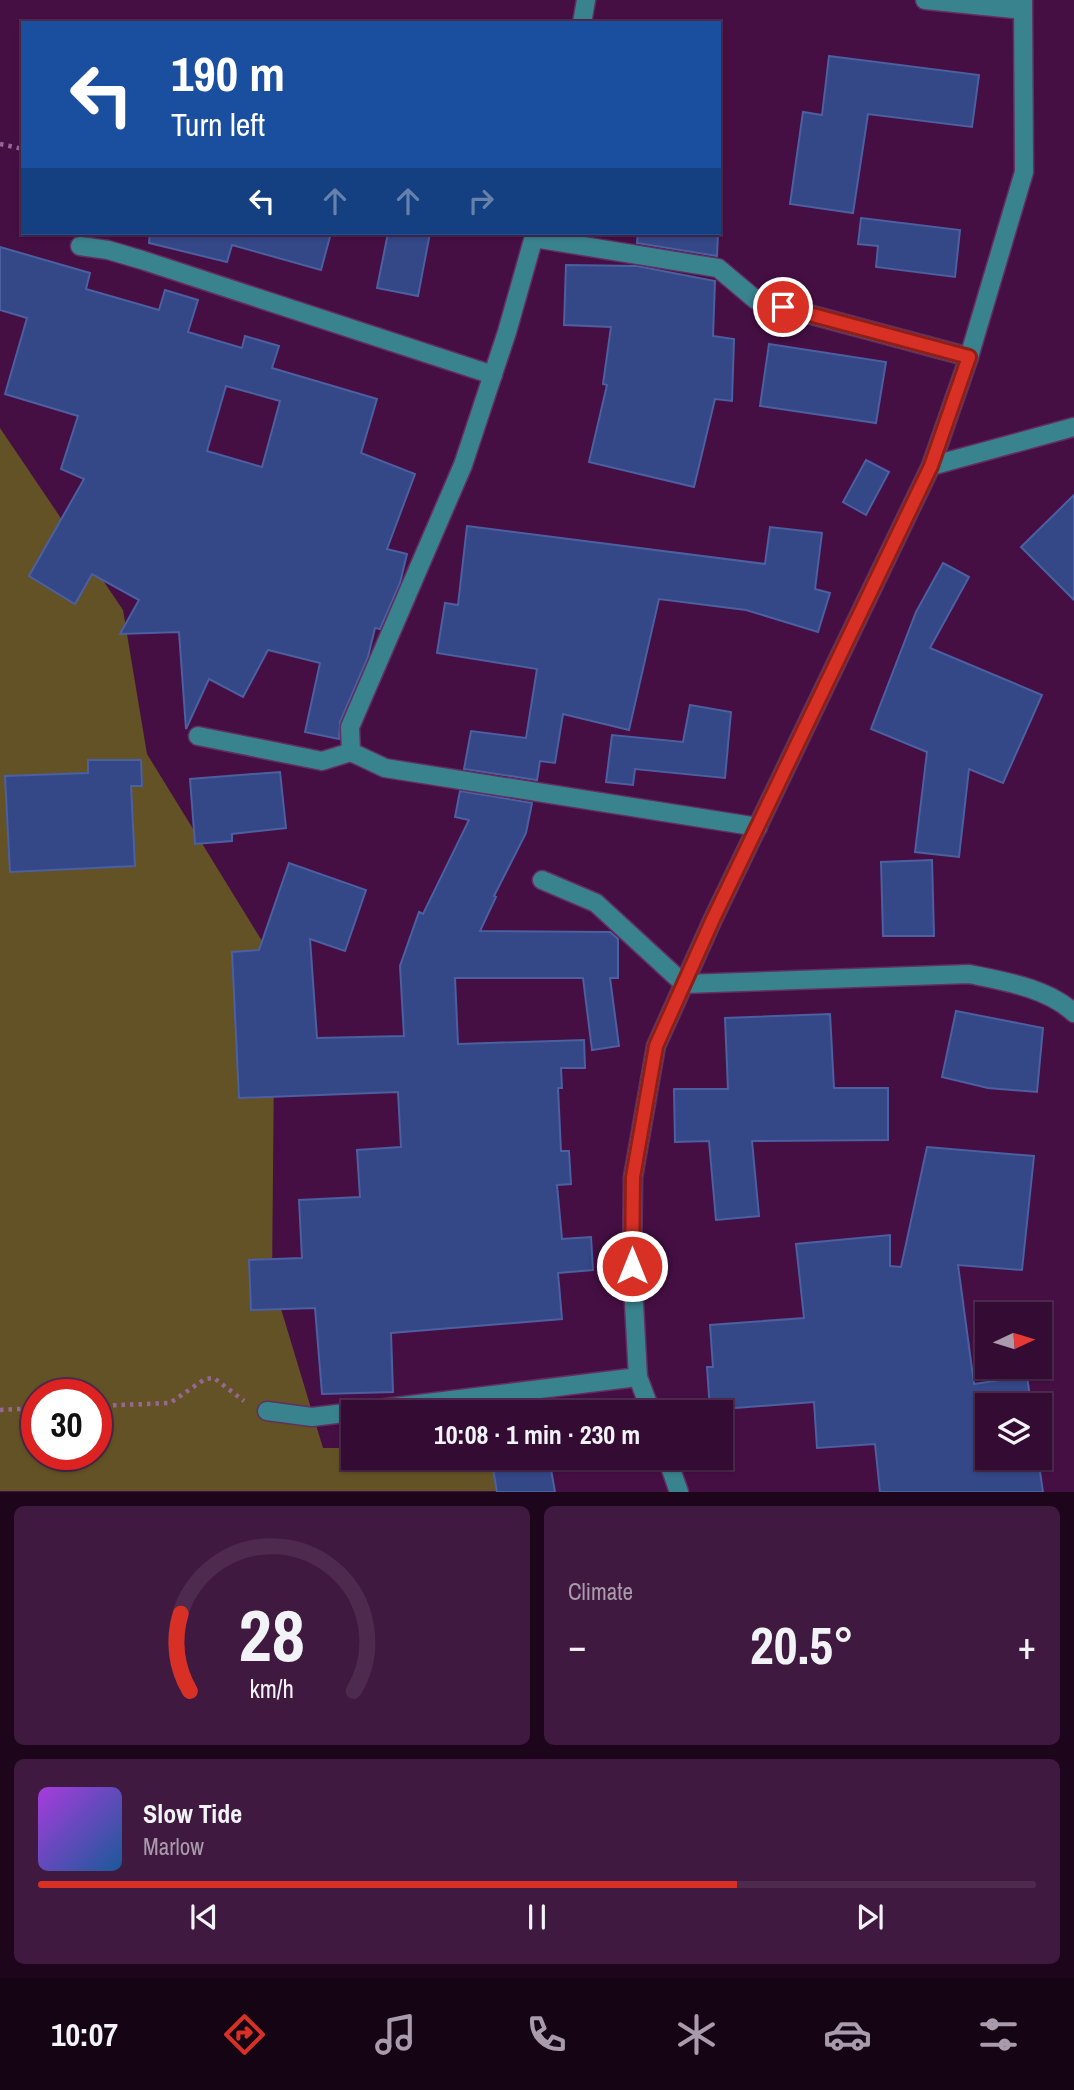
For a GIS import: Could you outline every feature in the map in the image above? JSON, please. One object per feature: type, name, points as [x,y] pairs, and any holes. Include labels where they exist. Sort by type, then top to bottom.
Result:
[{"type":"street","points":[[582,21],[586,0]]},
{"type":"street","points":[[647,1400],[638,1377],[632,1266],[633,1177],[656,1046],[931,466],[969,357],[1024,172],[1023,5],[925,0]]},
{"type":"street","points":[[351,752],[350,727],[463,465],[493,375],[534,235],[718,268],[757,300],[969,357]]},
{"type":"street","points":[[80,246],[108,250],[142,260],[493,375]]},
{"type":"street","points":[[931,466],[1074,427]]},
{"type":"street","points":[[198,736],[322,761],[351,752],[385,768],[758,827]]},
{"type":"street","points":[[542,880],[596,903],[684,984],[969,974],[1030,990],[1064,1004],[1074,1013]]},
{"type":"street","points":[[267,1411],[312,1417],[638,1377]]},
{"type":"street","points":[[671,1470],[679,1492]]},
{"type":"path","points":[[0,144],[21,149]]},
{"type":"path","points":[[112,1405],[170,1403],[205,1379],[214,1378],[248,1404],[267,1411]]},
{"type":"path","points":[[0,1410],[21,1409]]},
{"type":"shaded area","points":[[0,428],[123,610],[147,754],[275,962],[272,1279],[323,1448],[341,1448],[341,1470],[516,1470],[520,1491],[0,1491]]},
{"type":"building","points":[[829,56],[979,75],[972,127],[868,114],[853,213],[790,204],[803,112],[822,115]]},
{"type":"building","points":[[861,218],[960,230],[955,277],[876,267],[878,246],[858,244]]},
{"type":"building","points":[[150,235],[330,235],[321,270],[232,245],[227,262],[149,243]]},
{"type":"building","points":[[388,235],[430,235],[418,296],[377,288]]},
{"type":"building","points":[[638,235],[718,235],[717,256],[637,243]]},
{"type":"building","points":[[0,247],[90,273],[86,289],[159,310],[165,290],[198,300],[188,332],[242,348],[245,336],[279,346],[272,368],[377,399],[361,453],[415,474],[387,549],[407,554],[400,583],[380,629],[375,628],[368,657],[340,722],[339,739],[305,732],[320,663],[268,650],[243,697],[209,679],[186,729],[179,632],[120,634],[139,600],[92,574],[75,604],[29,576],[84,479],[61,469],[78,416],[5,394],[27,318],[0,310]],"holes":[[[226,386],[280,401],[262,467],[207,451]]]},
{"type":"building","points":[[566,265],[637,266],[715,281],[713,336],[734,339],[732,401],[715,399],[694,487],[589,462],[607,385],[603,384],[611,327],[564,325]]},
{"type":"building","points":[[769,344],[886,362],[876,423],[760,406]]},
{"type":"building","points":[[866,460],[889,472],[866,515],[843,502]]},
{"type":"building","points":[[1074,495],[1074,600],[1021,547]]},
{"type":"building","points":[[467,526],[765,564],[770,527],[822,533],[815,589],[830,593],[818,632],[746,610],[659,599],[629,730],[563,714],[555,763],[540,761],[537,780],[464,769],[471,731],[526,738],[537,669],[437,653],[445,603],[458,605]]},
{"type":"building","points":[[943,563],[969,577],[930,648],[1042,695],[1003,783],[969,769],[959,857],[915,852],[927,752],[871,729],[916,612]]},
{"type":"building","points":[[690,705],[731,712],[725,778],[635,769],[633,785],[606,782],[612,735],[683,742]]},
{"type":"building","points":[[88,760],[141,760],[142,786],[131,786],[135,866],[10,872],[5,776],[88,773]]},
{"type":"building","points":[[280,772],[286,828],[232,834],[232,841],[195,844],[190,779]]},
{"type":"building","points":[[460,791],[532,803],[526,833],[494,896],[496,897],[480,931],[610,932],[618,939],[618,978],[610,978],[619,1046],[592,1050],[583,978],[455,978],[458,1044],[584,1040],[585,1068],[561,1068],[562,1088],[558,1088],[561,1151],[569,1151],[571,1184],[557,1185],[562,1239],[591,1237],[593,1270],[558,1273],[562,1319],[391,1333],[393,1392],[322,1394],[315,1308],[251,1310],[249,1260],[302,1258],[299,1200],[360,1197],[357,1150],[401,1147],[398,1092],[239,1098],[232,952],[259,950],[289,863],[366,890],[345,951],[310,939],[317,1038],[404,1036],[400,966],[419,912],[423,914],[469,820],[455,817]]},
{"type":"building","points":[[932,860],[934,936],[883,936],[881,862]]},
{"type":"building","points":[[956,1011],[1043,1028],[1037,1092],[988,1088],[942,1077]]},
{"type":"building","points":[[830,1014],[834,1088],[888,1088],[888,1140],[752,1141],[759,1216],[716,1220],[709,1141],[675,1142],[674,1089],[728,1089],[725,1018]]},
{"type":"building","points":[[927,1147],[1034,1156],[1022,1270],[958,1265],[974,1384],[1027,1379],[1029,1393],[975,1393],[975,1470],[1040,1470],[1043,1492],[880,1492],[875,1444],[817,1448],[814,1402],[733,1408],[733,1400],[709,1400],[707,1367],[713,1367],[710,1325],[804,1318],[796,1244],[890,1235],[890,1266],[901,1267]]},
{"type":"building","points":[[493,1470],[551,1470],[555,1492],[497,1492]]},
{"type":"route","points":[[632,1266],[633,1177],[656,1046],[713,919],[931,466],[969,357],[783,307]]}]
